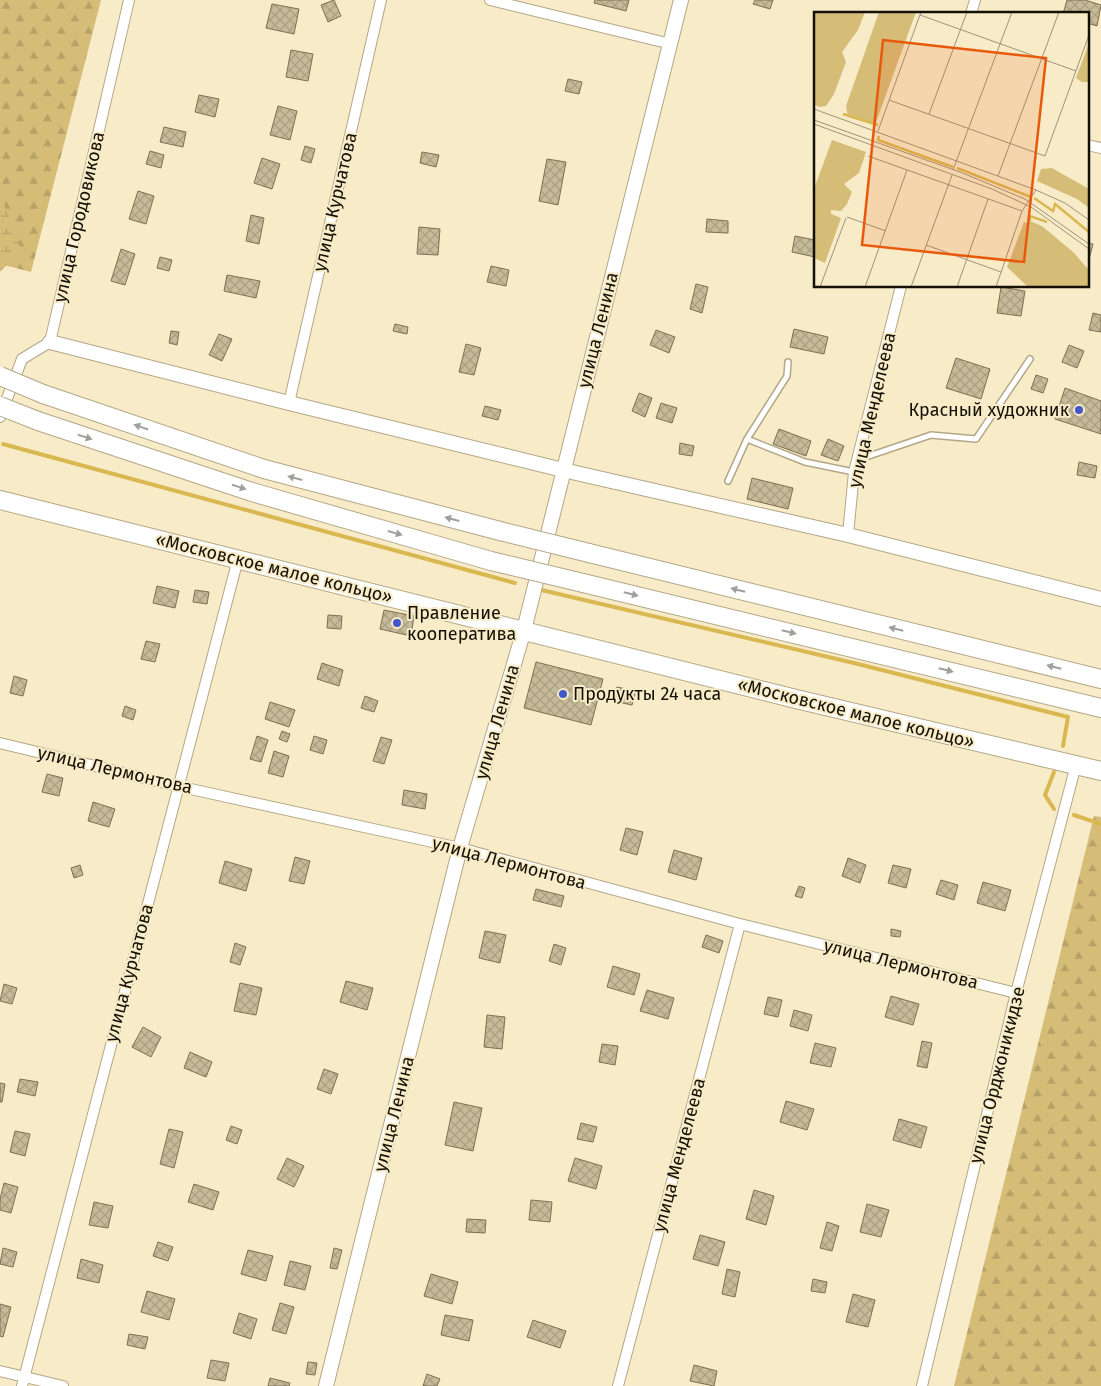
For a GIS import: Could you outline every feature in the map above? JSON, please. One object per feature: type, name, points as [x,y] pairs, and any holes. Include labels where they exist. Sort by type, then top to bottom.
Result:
[{"type":"highway","points":[[0,376],[43,394],[264,469],[500,531],[1101,679]]},
{"type":"highway","points":[[0,406],[38,421],[252,492],[491,561],[1101,708]]},
{"type":"highway","name":"«Московское малое кольцо»","points":[[0,500],[796,699],[1101,771]]},
{"type":"street","name":"улица Городовикова","points":[[50,342],[129,0]]},
{"type":"street","name":"улица Курчатова","points":[[288,403],[381,0]]},
{"type":"street","points":[[490,0],[670,44]]},
{"type":"street","name":"улица Ленина","points":[[326,1386],[460,848],[524,630],[681,0]]},
{"type":"street","points":[[1088,145],[1101,148]]},
{"type":"street","name":"улица Менделеева","points":[[848,535],[854,472],[900,288]]},
{"type":"street","points":[[0,416],[22,359],[50,342],[288,403],[563,470],[848,535],[1101,599]]},
{"type":"street","name":"улица Курчатова","points":[[23,1381],[177,786],[238,559]]},
{"type":"street","name":"улица Лермонтова","points":[[0,743],[177,786],[460,848],[740,924],[1016,993]]},
{"type":"street","name":"улица Орджоникидзе","points":[[922,1386],[1016,993],[1076,765]]},
{"type":"street","name":"улица Менделеева","points":[[618,1386],[740,924]]},
{"type":"street","points":[[0,1371],[23,1381],[63,1386]]},
{"type":"lane","points":[[857,460],[931,434],[976,439],[1030,360]]},
{"type":"lane","points":[[728,480],[747,439],[787,376],[788,362]]},
{"type":"lane","points":[[747,439],[805,462],[854,472]]},
{"type":"green space","points":[[0,0],[101,0],[31,272],[0,264]]},
{"type":"green space","points":[[0,194],[21,250],[0,272]]},
{"type":"green space","points":[[1094,816],[1101,817],[1101,1386],[954,1386]]},
{"type":"building","points":[[334,0],[341,16],[328,22],[321,5]]},
{"type":"building","points":[[595,0],[629,0],[626,11],[594,3]]},
{"type":"building","points":[[755,0],[773,0],[770,9],[753,4]]},
{"type":"building","points":[[1067,0],[1085,0],[1101,5],[1097,26],[1088,23],[1088,12],[1064,12]]},
{"type":"building","points":[[272,4],[299,9],[294,34],[266,28]]},
{"type":"building","points":[[291,50],[313,54],[308,81],[286,77]]},
{"type":"building","points":[[568,79],[582,82],[579,94],[565,91]]},
{"type":"building","points":[[199,95],[219,99],[215,117],[195,112]]},
{"type":"building","points":[[278,106],[297,111],[290,140],[270,135]]},
{"type":"building","points":[[164,127],[186,132],[183,147],[160,142]]},
{"type":"building","points":[[305,146],[315,149],[311,163],[301,160]]},
{"type":"building","points":[[150,151],[164,155],[161,168],[146,164]]},
{"type":"building","points":[[422,152],[439,155],[436,167],[420,163]]},
{"type":"building","points":[[262,158],[280,164],[272,189],[254,183]]},
{"type":"building","points":[[547,159],[566,162],[558,205],[539,201]]},
{"type":"building","points":[[138,191],[154,196],[146,224],[129,219]]},
{"type":"building","points":[[251,215],[264,218],[259,244],[246,241]]},
{"type":"building","points":[[707,219],[728,221],[728,233],[706,232]]},
{"type":"building","points":[[419,227],[440,229],[438,255],[417,254]]},
{"type":"building","points":[[795,236],[814,240],[814,257],[792,252]]},
{"type":"building","points":[[1088,243],[1093,244],[1088,263]]},
{"type":"building","points":[[121,249],[135,254],[125,285],[111,281]]},
{"type":"building","points":[[160,257],[172,260],[169,271],[157,268]]},
{"type":"building","points":[[491,266],[509,270],[506,286],[487,282]]},
{"type":"building","points":[[227,275],[260,281],[256,298],[224,291]]},
{"type":"building","points":[[696,284],[708,287],[702,313],[690,309]]},
{"type":"building","points":[[1001,288],[1025,291],[1021,316],[997,313]]},
{"type":"building","points":[[1093,313],[1101,315],[1101,332],[1089,330]]},
{"type":"building","points":[[395,324],[408,327],[407,334],[393,331]]},
{"type":"building","points":[[794,329],[828,337],[824,354],[790,347]]},
{"type":"building","points":[[656,330],[675,337],[669,353],[650,345]]},
{"type":"building","points":[[171,331],[179,332],[177,345],[169,343]]},
{"type":"building","points":[[219,334],[232,339],[222,361],[209,355]]},
{"type":"building","points":[[466,344],[481,348],[474,375],[459,372]]},
{"type":"building","points":[[1069,345],[1084,351],[1077,368],[1062,362]]},
{"type":"building","points":[[956,358],[990,369],[981,399],[946,388]]},
{"type":"building","points":[[1036,375],[1048,379],[1043,393],[1031,389]]},
{"type":"building","name":"Красный художник","points":[[1065,388],[1101,401],[1101,434],[1055,419]]},
{"type":"building","points":[[639,393],[652,398],[645,417],[632,411]]},
{"type":"building","points":[[661,403],[677,408],[672,423],[656,418]]},
{"type":"building","points":[[485,406],[501,410],[498,420],[482,416]]},
{"type":"building","points":[[779,429],[811,441],[806,456],[773,444]]},
{"type":"building","points":[[828,439],[844,446],[838,461],[821,455]]},
{"type":"building","points":[[680,443],[694,446],[692,456],[679,454]]},
{"type":"building","points":[[1079,462],[1097,466],[1095,478],[1077,475]]},
{"type":"building","points":[[752,478],[793,488],[788,509],[747,499]]},
{"type":"building","points":[[157,586],[179,591],[175,608],[153,603]]},
{"type":"building","points":[[195,590],[209,592],[207,604],[193,602]]},
{"type":"building","name":"Правление кооператива","points":[[384,610],[414,616],[411,636],[380,629]]},
{"type":"building","points":[[328,615],[342,616],[341,629],[327,628]]},
{"type":"building","points":[[146,641],[160,644],[155,662],[141,659]]},
{"type":"building","name":"Продукты 24 часа","points":[[536,662],[603,679],[591,725],[524,708]]},
{"type":"building","points":[[322,663],[343,670],[339,686],[317,679]]},
{"type":"building","points":[[14,676],[27,680],[23,696],[10,693]]},
{"type":"building","points":[[617,687],[636,691],[632,705],[613,701]]},
{"type":"building","points":[[365,696],[378,701],[374,712],[361,708]]},
{"type":"building","points":[[270,702],[295,710],[289,727],[265,719]]},
{"type":"building","points":[[125,706],[136,710],[133,720],[122,716]]},
{"type":"building","points":[[282,731],[290,734],[287,742],[279,739]]},
{"type":"building","points":[[257,736],[268,740],[261,762],[250,759]]},
{"type":"building","points":[[314,736],[327,740],[323,754],[310,750]]},
{"type":"building","points":[[381,737],[392,740],[384,764],[373,761]]},
{"type":"building","points":[[274,751],[289,756],[283,777],[268,773]]},
{"type":"building","points":[[47,774],[63,778],[59,796],[42,792]]},
{"type":"building","points":[[404,790],[427,794],[425,809],[402,805]]},
{"type":"building","points":[[93,802],[115,809],[109,827],[88,821]]},
{"type":"building","points":[[626,828],[643,832],[637,855],[620,850]]},
{"type":"building","points":[[674,850],[702,858],[696,880],[668,872]]},
{"type":"building","points":[[295,857],[310,861],[304,884],[289,881]]},
{"type":"building","points":[[848,858],[866,865],[860,883],[842,876]]},
{"type":"building","points":[[225,861],[252,869],[246,891],[219,883]]},
{"type":"building","points":[[80,865],[83,875],[74,878],[71,868]]},
{"type":"building","points":[[893,865],[911,869],[906,888],[888,883]]},
{"type":"building","points":[[941,880],[958,885],[954,900],[936,894]]},
{"type":"building","points":[[983,882],[1011,890],[1005,911],[977,903]]},
{"type":"building","points":[[799,886],[805,888],[802,898],[795,896]]},
{"type":"building","points":[[536,889],[564,896],[561,907],[533,900]]},
{"type":"building","points":[[891,929],[901,931],[900,937],[891,936]]},
{"type":"building","points":[[485,931],[506,935],[500,963],[479,958]]},
{"type":"building","points":[[706,935],[723,941],[719,953],[702,947]]},
{"type":"building","points":[[235,943],[246,947],[240,965],[230,962]]},
{"type":"building","points":[[554,944],[566,948],[561,965],[549,961]]},
{"type":"building","points":[[613,966],[640,974],[634,995],[607,987]]},
{"type":"building","points":[[346,981],[373,988],[367,1010],[340,1002]]},
{"type":"building","points":[[240,983],[262,988],[256,1015],[234,1011]]},
{"type":"building","points":[[4,984],[17,988],[12,1004],[0,1001]]},
{"type":"building","points":[[647,990],[674,998],[668,1019],[640,1011]]},
{"type":"building","points":[[891,996],[919,1004],[913,1025],[885,1017]]},
{"type":"building","points":[[768,997],[782,1000],[778,1017],[764,1014]]},
{"type":"building","points":[[794,1010],[812,1015],[808,1031],[790,1026]]},
{"type":"building","points":[[487,1015],[505,1017],[502,1049],[484,1047]]},
{"type":"building","points":[[143,1027],[161,1037],[151,1057],[132,1047]]},
{"type":"building","points":[[922,1041],[932,1043],[927,1068],[917,1066]]},
{"type":"building","points":[[815,1043],[836,1048],[831,1067],[810,1063]]},
{"type":"building","points":[[602,1044],[618,1046],[615,1065],[599,1062]]},
{"type":"building","points":[[190,1052],[212,1062],[206,1077],[184,1068]]},
{"type":"building","points":[[324,1069],[338,1074],[331,1094],[317,1089]]},
{"type":"building","points":[[20,1079],[38,1082],[35,1096],[17,1092]]},
{"type":"building","points":[[0,1083],[5,1084],[2,1102],[0,1102]]},
{"type":"building","points":[[786,1101],[814,1109],[807,1130],[780,1122]]},
{"type":"building","points":[[454,1102],[482,1108],[473,1151],[445,1145]]},
{"type":"building","points":[[899,1119],[927,1127],[921,1148],[893,1140]]},
{"type":"building","points":[[581,1123],[597,1127],[593,1142],[577,1139]]},
{"type":"building","points":[[231,1126],[242,1130],[237,1144],[226,1140]]},
{"type":"building","points":[[169,1129],[183,1132],[174,1168],[160,1164]]},
{"type":"building","points":[[15,1131],[30,1134],[25,1156],[10,1152]]},
{"type":"building","points":[[287,1158],[304,1166],[294,1187],[277,1179]]},
{"type":"building","points":[[575,1158],[602,1166],[596,1189],[568,1181]]},
{"type":"building","points":[[4,1183],[18,1187],[11,1213],[0,1210],[0,1199]]},
{"type":"building","points":[[194,1184],[219,1192],[213,1210],[188,1202]]},
{"type":"building","points":[[754,1190],[774,1196],[766,1225],[746,1219]]},
{"type":"building","points":[[531,1200],[552,1202],[550,1222],[529,1220]]},
{"type":"building","points":[[94,1202],[113,1206],[108,1228],[89,1225]]},
{"type":"building","points":[[867,1204],[889,1210],[881,1237],[860,1232]]},
{"type":"building","points":[[467,1219],[486,1220],[485,1233],[466,1232]]},
{"type":"building","points":[[827,1222],[839,1226],[832,1251],[820,1248]]},
{"type":"building","points":[[700,1235],[725,1242],[718,1266],[693,1259]]},
{"type":"building","points":[[158,1242],[173,1247],[168,1261],[153,1256]]},
{"type":"building","points":[[3,1248],[17,1252],[13,1267],[0,1264]]},
{"type":"building","points":[[334,1248],[342,1250],[337,1269],[330,1268]]},
{"type":"building","points":[[248,1250],[273,1256],[266,1281],[241,1274]]},
{"type":"building","points":[[81,1259],[103,1265],[99,1283],[77,1278]]},
{"type":"building","points":[[290,1261],[311,1266],[305,1290],[284,1285]]},
{"type":"building","points":[[727,1269],[740,1272],[735,1297],[722,1294]]},
{"type":"building","points":[[431,1274],[458,1282],[452,1304],[424,1296]]},
{"type":"building","points":[[813,1279],[827,1282],[825,1293],[811,1291]]},
{"type":"building","points":[[147,1291],[175,1299],[169,1320],[141,1312]]},
{"type":"building","points":[[853,1294],[875,1300],[868,1327],[846,1322]]},
{"type":"building","points":[[280,1303],[294,1307],[286,1334],[272,1330]]},
{"type":"building","points":[[0,1304],[11,1307],[3,1337],[0,1336]]},
{"type":"building","points":[[239,1313],[257,1319],[251,1339],[233,1333]]},
{"type":"building","points":[[445,1315],[473,1320],[469,1341],[441,1335]]},
{"type":"building","points":[[533,1320],[566,1331],[560,1348],[527,1337]]},
{"type":"building","points":[[129,1334],[148,1337],[145,1349],[127,1345]]},
{"type":"building","points":[[211,1360],[229,1363],[225,1381],[207,1378]]},
{"type":"building","points":[[308,1362],[317,1363],[315,1375],[306,1374]]},
{"type":"building","points":[[694,1365],[717,1371],[714,1386],[690,1381]]},
{"type":"building","points":[[427,1374],[440,1379],[437,1386],[423,1386]]},
{"type":"building","points":[[270,1378],[290,1383],[289,1386],[268,1386]]},
{"type":"waterway","points":[[3,444],[515,583]]},
{"type":"waterway","points":[[537,589],[854,663],[1068,717],[1063,746]]},
{"type":"waterway","points":[[1054,772],[1045,795],[1054,809]]},
{"type":"waterway","points":[[1074,815],[1101,824]]},
{"type":"place","name":"Красный художник","points":[[1079,410]]},
{"type":"place","name":"Правление кооператива","points":[[397,623]]},
{"type":"place","name":"Продукты 24 часа","points":[[563,694]]}]
